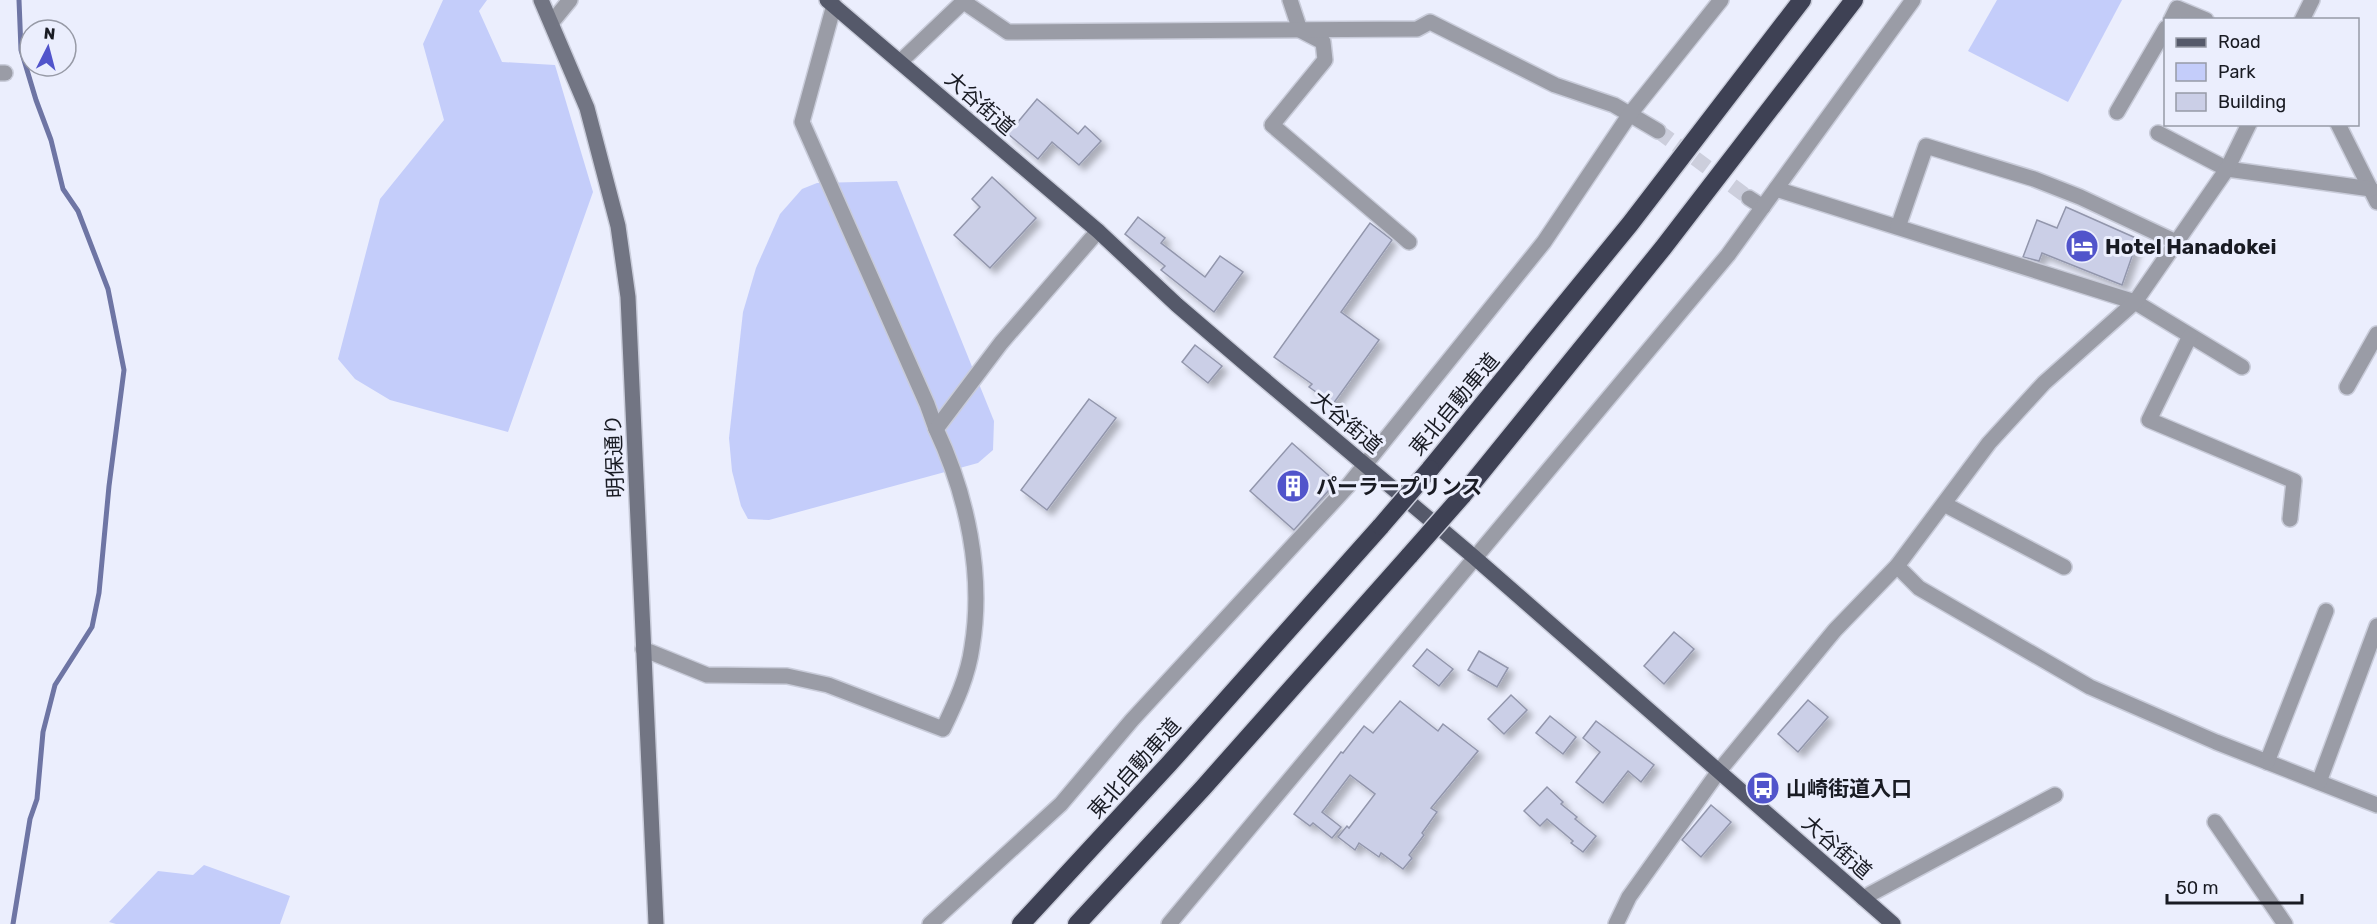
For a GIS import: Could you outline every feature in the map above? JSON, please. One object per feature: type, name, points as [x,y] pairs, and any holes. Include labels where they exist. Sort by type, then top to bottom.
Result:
[{"type":"highway","name":"東北自動車道","points":[[1021,924],[1175,757],[1430,469],[1630,224],[1803,0]]},
{"type":"highway","points":[[1077,924],[1203,788],[1462,496],[1663,248],[1854,0]]},
{"type":"main road","name":"大谷街道","points":[[830,3],[1098,231],[1177,305],[1474,557],[1893,924]]},
{"type":"street","name":"明保通り","points":[[541,0],[587,108],[618,226],[628,297],[656,924]]},
{"type":"street","points":[[552,22],[570,0]]},
{"type":"street","points":[[1290,0],[1300,30],[1323,42],[1325,60],[1272,125],[1409,242]]},
{"type":"street","points":[[930,924],[1061,804],[1132,720],[1347,487],[1544,242],[1630,114],[1721,0]]},
{"type":"street","points":[[1169,924],[1728,255],[1913,0]]},
{"type":"street","points":[[2303,18],[2312,0]]},
{"type":"street","points":[[900,62],[965,1],[1008,33],[1417,29],[1430,22],[1554,85],[1614,105],[1658,131]]},
{"type":"street","points":[[643,649],[707,675],[787,676],[828,686],[943,729],[961,692],[972,647],[975,607],[970,526],[946,452],[927,404],[802,123],[830,3]]},
{"type":"street","points":[[2171,18],[2177,8],[2201,18]]},
{"type":"street","points":[[2117,112],[2164,31]]},
{"type":"street","points":[[1616,924],[1629,897],[1719,771],[1835,630],[1897,566],[1989,443],[2044,383],[2135,302],[2227,169],[2248,126]]},
{"type":"street","points":[[2339,126],[2374,196]]},
{"type":"street","points":[[2158,133],[2227,169],[2374,196]]},
{"type":"street","points":[[1898,227],[1926,146],[2034,179],[2080,197],[2176,243]]},
{"type":"street","points":[[1776,189],[2135,302],[2242,367]]},
{"type":"street","points":[[1749,198],[1763,207]]},
{"type":"street","points":[[936,429],[1001,343],[1098,231]]},
{"type":"street","points":[[2347,387],[2377,334]]},
{"type":"street","points":[[2190,336],[2149,420],[2294,481],[2290,519]]},
{"type":"street","points":[[1944,504],[2064,567]]},
{"type":"street","points":[[1897,566],[1919,588],[2090,687],[2267,762],[2377,805]]},
{"type":"street","points":[[2267,762],[2326,611]]},
{"type":"street","points":[[2319,782],[2377,626]]},
{"type":"street","points":[[1863,898],[2055,795]]},
{"type":"street","points":[[2215,822],[2284,924]]},
{"type":"green space","points":[[443,0],[487,0],[479,11],[502,62],[555,65],[593,192],[508,432],[390,400],[355,379],[338,359],[380,199],[444,120],[423,44]]},
{"type":"green space","points":[[1997,0],[2122,0],[2068,102],[1968,51]]},
{"type":"green space","points":[[897,181],[994,421],[993,450],[978,463],[769,520],[748,519],[741,506],[732,471],[729,438],[743,312],[756,268],[780,214],[802,189],[817,183]]},
{"type":"green space","points":[[204,865],[290,896],[280,924],[116,924],[109,922],[158,871],[193,875]]},
{"type":"building","points":[[1037,99],[1078,134],[1085,126],[1101,141],[1079,165],[1052,142],[1038,159],[1008,134]]},
{"type":"building","points":[[992,177],[1036,218],[990,268],[954,235],[980,207],[972,199]]},
{"type":"building","name":"Hotel Hanadokei","points":[[2066,207],[2138,239],[2122,285],[2042,253],[2039,261],[2023,257],[2037,220],[2057,228]]},
{"type":"building","points":[[1138,217],[1165,238],[1161,243],[1205,277],[1220,256],[1243,272],[1214,312],[1161,270],[1165,266],[1125,234]]},
{"type":"building","points":[[1370,223],[1392,240],[1341,312],[1379,340],[1333,404],[1309,387],[1312,384],[1274,357]]},
{"type":"building","points":[[1195,345],[1222,366],[1208,383],[1182,362]]},
{"type":"building","points":[[1089,399],[1116,418],[1047,510],[1021,490]]},
{"type":"building","name":"パーラープリンス","points":[[1292,443],[1336,482],[1294,530],[1250,491]]},
{"type":"building","points":[[1674,632],[1694,649],[1664,684],[1644,666]]},
{"type":"building","points":[[1427,649],[1453,669],[1439,686],[1413,666]]},
{"type":"building","points":[[1479,651],[1508,668],[1497,687],[1468,670]]},
{"type":"building","points":[[1511,695],[1527,710],[1504,734],[1488,719]]},
{"type":"building","points":[[1808,700],[1828,717],[1798,752],[1778,734]]},
{"type":"building","points":[[1400,701],[1438,731],[1443,724],[1478,751],[1431,808],[1437,812],[1422,833],[1424,835],[1409,855],[1412,858],[1403,869],[1381,853],[1379,857],[1359,843],[1355,850],[1338,837],[1347,826],[1349,828],[1375,794],[1350,775],[1322,812],[1341,827],[1332,838],[1313,823],[1310,826],[1294,814],[1341,752],[1343,753],[1364,726],[1373,733]]},
{"type":"building","points":[[1550,716],[1576,737],[1563,754],[1536,733]]},
{"type":"building","points":[[1596,721],[1654,765],[1641,782],[1628,771],[1603,803],[1576,782],[1600,752],[1583,738]]},
{"type":"building","points":[[1547,787],[1563,802],[1561,804],[1577,817],[1575,819],[1596,836],[1583,852],[1547,819],[1540,826],[1524,811]]},
{"type":"building","points":[[1711,805],[1731,822],[1701,857],[1682,840]]},
{"type":"waterway","points":[[13,924],[30,819],[37,799],[43,732],[55,685],[92,627],[99,593],[109,486],[124,370],[108,289],[78,211],[63,189],[51,140],[21,50],[19,0]]},
{"type":"tunnel","points":[[1658,131],[1749,198]]},
{"type":"place","name":"Hotel Hanadokei","points":[[2082,246]]},
{"type":"place","name":"パーラープリンス","points":[[1293,486]]},
{"type":"place","name":"山崎街道入口","points":[[1763,788]]}]
